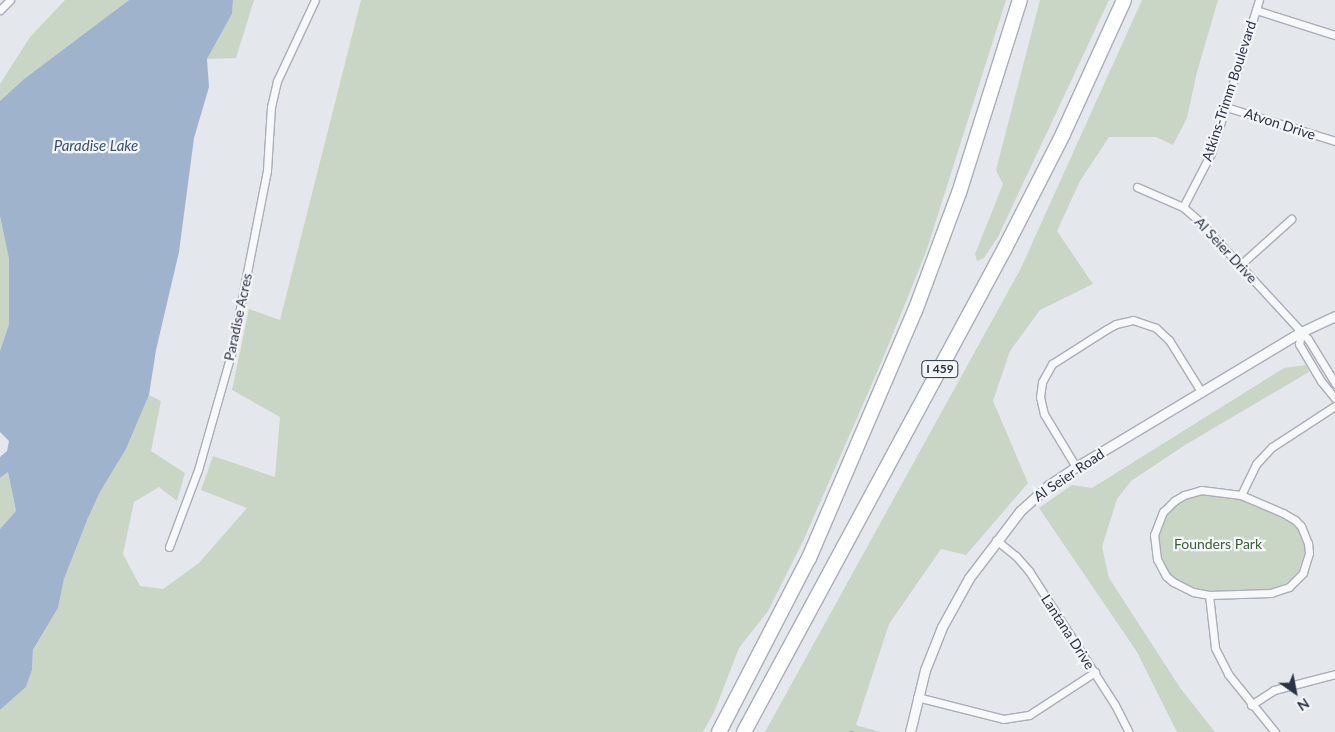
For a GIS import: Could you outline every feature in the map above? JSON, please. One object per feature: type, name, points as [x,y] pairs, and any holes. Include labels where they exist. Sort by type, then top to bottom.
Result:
[{"type":"highway","points":[[719,732],[809,558],[915,311],[962,184],[1020,0]]},
{"type":"highway","name":"I 459","points":[[744,732],[1005,248],[1063,134],[1124,0]]},
{"type":"street","points":[[0,10],[10,0]]},
{"type":"street","name":"Paradise Acres","points":[[169,547],[198,470],[231,354],[267,170],[271,107],[277,82],[315,0]]},
{"type":"street","name":"Atkins-Trimm Boulevard","points":[[1183,206],[1211,153],[1259,0]]},
{"type":"street","points":[[1256,10],[1335,35]]},
{"type":"street","name":"Atvon Drive","points":[[1226,107],[1335,141]]},
{"type":"street","name":"Al Seier Drive","points":[[1136,187],[1183,206],[1308,339],[1335,383]]},
{"type":"street","points":[[1240,265],[1291,219]]},
{"type":"street","name":"Al Seier Road","points":[[910,732],[925,670],[945,621],[970,578],[996,540],[1034,497],[1076,467],[1301,332],[1335,316]]},
{"type":"street","points":[[1076,467],[1044,414],[1040,397],[1042,382],[1052,364],[1116,324],[1133,320],[1156,328],[1169,340],[1202,392]]},
{"type":"street","points":[[1301,332],[1299,344],[1321,381],[1335,398]]},
{"type":"street","points":[[1241,495],[1256,464],[1272,447],[1335,406]]},
{"type":"street","points":[[1201,490],[1241,495],[1283,513],[1301,526],[1308,542],[1307,563],[1297,580],[1280,591],[1271,593],[1209,595],[1183,589],[1166,576],[1157,559],[1154,535],[1164,512],[1184,495],[1201,490]]},
{"type":"street","name":"Lantana Drive","points":[[996,540],[1016,556],[1029,571],[1095,672],[1129,732]]},
{"type":"street","points":[[1209,595],[1215,648],[1228,674],[1275,732]]},
{"type":"street","points":[[917,697],[1003,719],[1029,715],[1095,672]]},
{"type":"street","points":[[1251,704],[1274,690],[1335,674]]},
{"type":"green space","points":[[65,0],[129,0],[24,79],[0,101],[0,84],[30,37]]},
{"type":"green space","points":[[233,0],[254,0],[236,58],[207,59],[232,14]]},
{"type":"green space","points":[[361,0],[1006,0],[926,252],[881,363],[804,539],[768,611],[739,648],[715,710],[703,732],[0,732],[0,710],[26,687],[32,670],[33,651],[58,608],[64,579],[88,518],[100,492],[126,449],[149,395],[161,401],[151,451],[185,473],[177,501],[159,487],[134,502],[123,554],[140,586],[163,589],[199,563],[247,508],[201,490],[213,456],[275,477],[280,417],[232,390],[249,309],[280,320]]},
{"type":"green space","points":[[1040,0],[1109,0],[998,237],[984,258],[977,261],[975,254],[1003,184],[996,170]]},
{"type":"green space","points":[[1142,0],[1218,0],[1197,72],[1187,118],[1173,145],[1156,137],[1109,137],[1080,181],[1057,231],[1093,284],[1040,310],[1010,351],[993,401],[1028,483],[966,555],[941,549],[889,624],[856,725],[880,732],[765,732],[1021,268]]},
{"type":"green space","points":[[0,216],[9,259],[9,324],[0,351]]},
{"type":"green space","points":[[1306,365],[1309,372],[1185,445],[1131,481],[1117,499],[1102,547],[1109,578],[1181,689],[1215,732],[1177,732],[1137,652],[1039,508],[1072,485],[1092,488],[1284,368]]},
{"type":"green space","points":[[8,472],[16,512],[0,529],[0,478]]},
{"type":"green space","name":"Founders Park","points":[[1201,491],[1241,495],[1291,519],[1302,533],[1305,551],[1299,571],[1289,582],[1272,589],[1209,595],[1176,581],[1164,567],[1157,550],[1159,526],[1167,510],[1183,496]]},
{"type":"water","name":"Paradise Lake","points":[[129,0],[233,0],[232,14],[207,59],[209,87],[194,138],[179,252],[156,350],[149,395],[126,449],[100,492],[88,518],[64,579],[58,608],[33,650],[32,670],[26,687],[0,710],[0,529],[16,511],[8,472],[0,478],[0,457],[7,451],[9,441],[0,432],[0,351],[9,324],[9,259],[0,216],[0,101],[24,79]]}]
